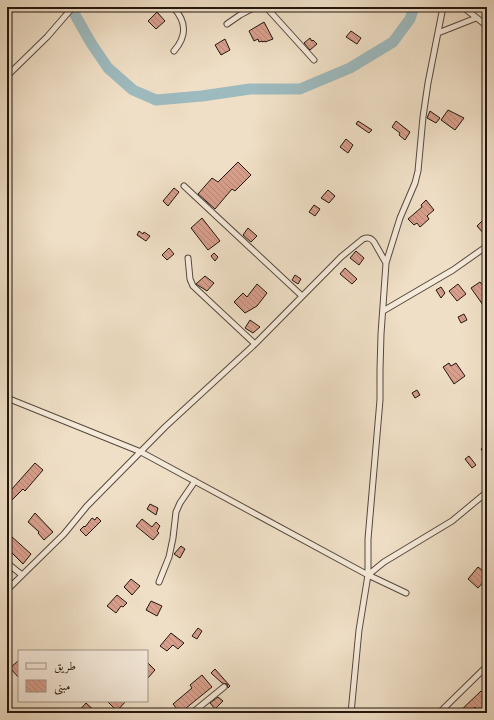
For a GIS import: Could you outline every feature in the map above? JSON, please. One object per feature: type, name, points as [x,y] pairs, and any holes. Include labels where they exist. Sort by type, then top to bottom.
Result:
[{"type":"street","points":[[7,76],[46,37],[73,7]]},
{"type":"street","points":[[173,7],[178,12],[183,22],[184,32],[181,43],[174,51]]},
{"type":"street","points":[[227,24],[240,14],[255,7]]},
{"type":"street","points":[[266,7],[314,60]]},
{"type":"street","points":[[351,713],[359,630],[368,574],[368,539],[380,400],[380,370],[386,263],[400,218],[415,183],[418,171],[428,83],[443,7]]},
{"type":"street","points":[[462,7],[487,26]]},
{"type":"street","points":[[438,33],[476,18]]},
{"type":"street","points":[[184,186],[302,296]]},
{"type":"street","points":[[7,590],[64,534],[87,506],[165,427],[255,344],[341,257],[363,239],[368,238],[372,240],[386,263]]},
{"type":"street","points":[[383,311],[453,270],[487,246]]},
{"type":"street","points":[[188,258],[190,279],[193,286],[255,344]]},
{"type":"street","points":[[7,398],[141,452],[406,593]]},
{"type":"street","points":[[159,582],[169,557],[176,512],[194,480]]},
{"type":"street","points":[[368,574],[384,562],[452,521],[487,492]]},
{"type":"street","points":[[7,563],[22,575]]},
{"type":"street","points":[[439,713],[487,666]]},
{"type":"street","points":[[192,713],[224,687]]},
{"type":"building","points":[[157,12],[165,21],[156,29],[148,21]]},
{"type":"building","points":[[264,22],[273,39],[265,42],[259,42],[258,39],[254,41],[249,31]]},
{"type":"building","points":[[351,31],[361,38],[357,44],[346,37]]},
{"type":"building","points":[[310,38],[317,44],[310,50],[304,43]]},
{"type":"building","points":[[225,39],[230,50],[221,55],[215,45]]},
{"type":"building","points":[[448,110],[464,118],[455,130],[441,120]]},
{"type":"building","points":[[430,111],[440,118],[436,123],[427,118]]},
{"type":"building","points":[[358,121],[372,130],[369,133],[356,124]]},
{"type":"building","points":[[396,121],[410,132],[405,140],[399,135],[400,133],[392,127]]},
{"type":"building","points":[[346,139],[353,145],[348,153],[340,147]]},
{"type":"building","points":[[238,162],[251,175],[235,191],[232,189],[215,209],[198,194],[212,178],[218,182]]},
{"type":"building","points":[[174,188],[179,192],[168,206],[163,201]]},
{"type":"building","points":[[328,190],[335,196],[329,203],[321,198]]},
{"type":"building","points":[[426,200],[434,210],[427,216],[429,219],[420,227],[417,223],[414,225],[408,219],[422,207],[421,205]]},
{"type":"building","points":[[314,205],[320,209],[315,216],[309,212]]},
{"type":"building","points":[[487,216],[487,231],[484,234],[477,226]]},
{"type":"building","points":[[202,218],[220,241],[208,250],[191,228]]},
{"type":"building","points":[[248,228],[257,236],[251,242],[243,235]]},
{"type":"building","points":[[139,231],[150,236],[146,241],[137,235]]},
{"type":"building","points":[[169,248],[174,254],[167,260],[162,255]]},
{"type":"building","points":[[356,251],[364,258],[359,265],[350,258]]},
{"type":"building","points":[[214,253],[218,257],[215,261],[211,256]]},
{"type":"building","points":[[345,268],[357,279],[352,284],[340,274]]},
{"type":"building","points":[[295,275],[301,279],[298,284],[292,280]]},
{"type":"building","points":[[205,276],[214,283],[207,291],[196,284]]},
{"type":"building","points":[[480,282],[487,291],[487,303],[483,305],[471,288]]},
{"type":"building","points":[[257,284],[267,293],[257,306],[245,313],[234,302],[243,293],[247,297]]},
{"type":"building","points":[[458,284],[466,294],[457,301],[449,291]]},
{"type":"building","points":[[441,287],[445,293],[441,298],[436,290]]},
{"type":"building","points":[[464,314],[467,320],[461,323],[458,317]]},
{"type":"building","points":[[250,320],[260,327],[253,333],[245,328]]},
{"type":"building","points":[[449,363],[451,366],[456,363],[465,376],[454,384],[443,367]]},
{"type":"building","points":[[417,390],[420,395],[415,398],[412,393]]},
{"type":"building","points":[[485,447],[487,450],[487,458],[481,449]]},
{"type":"building","points":[[469,456],[476,465],[472,468],[465,459]]},
{"type":"building","points":[[35,463],[43,470],[25,491],[23,489],[10,502],[7,500],[7,486],[11,490]]},
{"type":"building","points":[[150,504],[158,508],[156,515],[147,509]]},
{"type":"building","points":[[35,513],[53,532],[44,540],[38,533],[39,532],[28,522]]},
{"type":"building","points":[[97,517],[101,521],[86,536],[80,530],[84,526],[85,527],[92,518],[95,520]]},
{"type":"building","points":[[142,519],[152,527],[156,522],[160,526],[157,531],[159,533],[153,540],[136,526]]},
{"type":"building","points":[[11,536],[31,554],[23,564],[7,548],[7,540]]},
{"type":"building","points":[[181,546],[185,549],[180,558],[174,554]]},
{"type":"building","points":[[478,567],[487,574],[487,578],[478,588],[468,579]]},
{"type":"building","points":[[131,579],[140,586],[132,595],[124,587]]},
{"type":"building","points":[[117,595],[127,603],[123,607],[121,606],[116,613],[107,606]]},
{"type":"building","points":[[151,601],[162,606],[157,616],[146,610]]},
{"type":"building","points":[[198,628],[202,631],[197,639],[192,636]]},
{"type":"building","points":[[171,633],[184,643],[178,649],[173,645],[167,651],[160,646]]},
{"type":"building","points":[[18,661],[18,677],[10,668]]},
{"type":"building","points":[[148,663],[155,670],[148,678]]},
{"type":"building","points":[[215,669],[230,686],[228,688],[227,684],[222,683],[211,673]]},
{"type":"building","points":[[202,675],[212,687],[180,713],[173,704],[192,688],[190,685]]},
{"type":"building","points":[[481,691],[487,697],[487,713],[481,713],[475,707],[470,713],[458,713]]},
{"type":"building","points":[[218,697],[223,701],[215,709],[210,703]]},
{"type":"building","points":[[108,702],[125,702],[117,711]]},
{"type":"building","points":[[86,703],[97,713],[77,713]]},
{"type":"waterway","points":[[64,7],[74,13],[91,43],[108,68],[133,90],[156,100],[202,96],[250,89],[300,89],[350,68],[393,42],[410,19],[414,7]]}]
